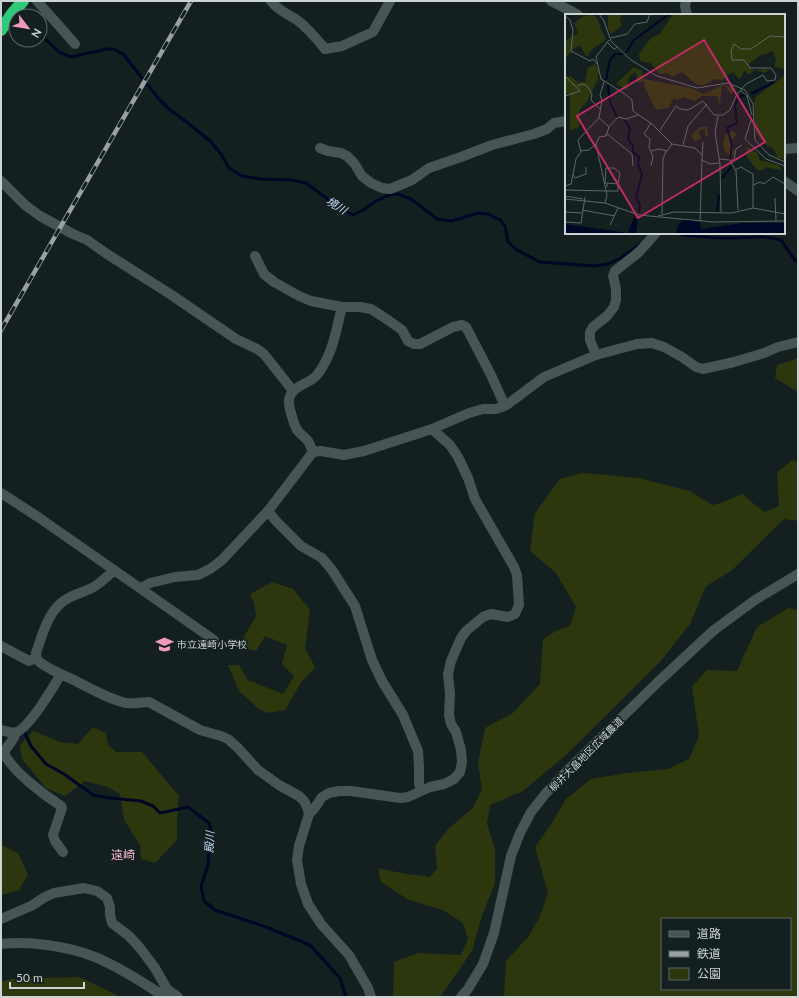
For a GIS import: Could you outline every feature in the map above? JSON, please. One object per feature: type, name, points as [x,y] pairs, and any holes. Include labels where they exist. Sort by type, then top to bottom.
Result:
[{"type":"highway","points":[[1,30],[22,1]]},
{"type":"street","points":[[37,1],[75,44]]},
{"type":"street","points":[[271,1],[274,5],[310,30],[325,49],[342,46],[373,32],[390,1]]},
{"type":"street","points":[[551,1],[575,13],[574,1]]},
{"type":"street","points":[[686,1],[685,6],[688,14]]},
{"type":"street","points":[[320,148],[347,156],[354,163],[362,176],[371,183],[382,188],[390,189],[412,180],[429,168],[492,145],[534,134],[547,129],[554,123],[565,121]]},
{"type":"street","points":[[785,149],[798,148]]},
{"type":"street","points":[[1,181],[25,205],[40,216],[87,240],[236,339],[264,354],[293,391]]},
{"type":"street","points":[[785,182],[798,192]]},
{"type":"street","points":[[596,355],[590,340],[590,332],[593,327],[607,316],[614,308],[616,289],[613,276],[615,271],[639,252],[655,234]]},
{"type":"street","points":[[255,256],[264,274],[274,282],[299,296],[342,307],[360,307],[371,309],[402,330],[408,341],[414,344],[420,344],[452,326],[462,325],[466,327],[505,406]]},
{"type":"street","points":[[313,452],[307,440],[297,430],[289,408],[288,399],[293,391],[312,380],[318,374],[328,359],[332,350],[342,307]]},
{"type":"street","points":[[141,588],[150,583],[175,577],[198,574],[210,569],[222,560],[268,511],[313,452],[320,451],[344,454],[364,452],[432,429],[469,413],[496,409],[505,406],[544,377],[596,355],[637,344],[652,343],[664,347],[696,367],[703,369],[764,354],[778,347],[798,342]]},
{"type":"street","points":[[371,997],[368,988],[349,955],[321,924],[308,904],[301,884],[297,860],[299,846],[309,814],[322,798],[329,793],[351,791],[400,798],[408,797],[421,790],[444,784],[454,779],[460,772],[462,762],[461,750],[449,715],[450,694],[448,674],[451,661],[461,638],[466,631],[482,617],[491,614],[508,617],[515,614],[519,605],[518,575],[475,499],[468,478],[458,456],[450,445],[432,429]]},
{"type":"street","points":[[1,493],[141,588],[214,640]]},
{"type":"street","points":[[268,511],[301,546],[322,558],[332,570],[355,606],[372,660],[382,681],[403,715],[418,751],[419,784],[421,790]]},
{"type":"street","points":[[114,570],[106,579],[92,588],[61,603],[47,622],[36,653],[36,658],[40,663],[61,674],[121,702],[129,704],[149,702],[200,730],[228,739],[258,770],[279,785],[299,796],[304,801],[309,814]]},
{"type":"street","name":"柳井大畠地区広域農道","points":[[461,997],[468,989],[483,964],[494,933],[511,856],[520,833],[531,812],[546,793],[658,682],[714,630],[755,600],[798,574]]},
{"type":"street","points":[[1,646],[29,661],[36,658]]},
{"type":"street","points":[[1,730],[16,732],[21,729],[37,711],[61,674]]},
{"type":"street","points":[[16,732],[15,738],[6,748],[4,753],[14,768],[48,798],[61,806],[62,808],[53,835],[55,841],[63,852]]},
{"type":"street","points":[[1,919],[31,906],[54,893],[84,888],[97,891],[107,898],[112,923],[133,940],[155,968],[167,989],[178,997]]},
{"type":"street","points":[[1,944],[42,944],[72,950],[95,957],[114,966],[165,997]]},
{"type":"green space","points":[[798,358],[798,392],[775,378],[777,365]]},
{"type":"green space","points":[[793,460],[798,462],[798,521],[784,519],[731,571],[706,586],[690,624],[660,662],[566,755],[523,791],[490,805],[487,824],[495,849],[495,883],[482,916],[472,951],[440,997],[393,997],[394,962],[418,953],[461,955],[468,939],[463,923],[443,910],[409,900],[381,882],[378,868],[430,877],[437,868],[435,846],[448,829],[473,808],[482,789],[478,763],[485,728],[513,713],[540,684],[543,639],[556,631],[570,626],[576,607],[556,573],[530,551],[535,513],[560,479],[583,473],[639,478],[690,491],[712,505],[721,503],[742,494],[764,512],[779,506],[777,472]]},
{"type":"green space","points":[[272,582],[293,589],[310,610],[305,648],[315,667],[300,684],[285,710],[268,713],[259,709],[239,691],[228,665],[239,665],[248,680],[283,694],[294,676],[282,664],[287,645],[265,636],[256,651],[242,648],[242,640],[256,616],[254,602],[250,594]]},
{"type":"green space","points":[[789,608],[798,610],[798,997],[504,997],[506,961],[529,936],[540,916],[548,893],[535,847],[552,823],[566,799],[591,779],[627,773],[668,769],[689,759],[699,736],[692,687],[707,670],[737,671],[757,627]]},
{"type":"green space","points":[[93,727],[106,733],[108,745],[116,752],[142,752],[179,796],[177,840],[155,863],[141,859],[140,845],[124,820],[120,794],[108,787],[85,781],[65,796],[46,788],[22,759],[20,745],[33,731],[60,742],[78,744]]},
{"type":"green space","points":[[1,845],[18,853],[28,875],[19,890],[1,895]]},
{"type":"green space","points":[[79,977],[121,997],[1,997],[1,982],[11,979]]},
{"type":"waterway","name":"境川","points":[[48,42],[59,52],[71,57],[107,49],[114,49],[123,54],[159,99],[169,109],[210,141],[221,154],[229,168],[242,176],[261,179],[292,180],[306,183],[341,209],[353,215],[376,201],[389,195],[398,194],[411,199],[437,219],[452,221],[478,213],[488,214],[500,220],[505,226],[508,242],[517,250],[540,262],[595,266],[608,264],[621,258],[639,245]]},
{"type":"waterway","name":"境川","points":[[680,234],[714,238],[773,238],[781,240],[794,259],[798,262]]},
{"type":"waterway","name":"殿川","points":[[22,731],[25,733],[31,746],[46,764],[64,774],[93,795],[141,801],[153,806],[160,813],[188,807],[209,823],[211,830],[208,865],[201,886],[204,901],[215,910],[266,927],[310,945],[340,978],[346,997]]},
{"type":"railway","points":[[1,330],[191,1]]},
{"type":"place","name":"市立遠崎小学校","points":[[164,644]]},
{"type":"district","name":"遠崎","points":[[123,854]]}]
